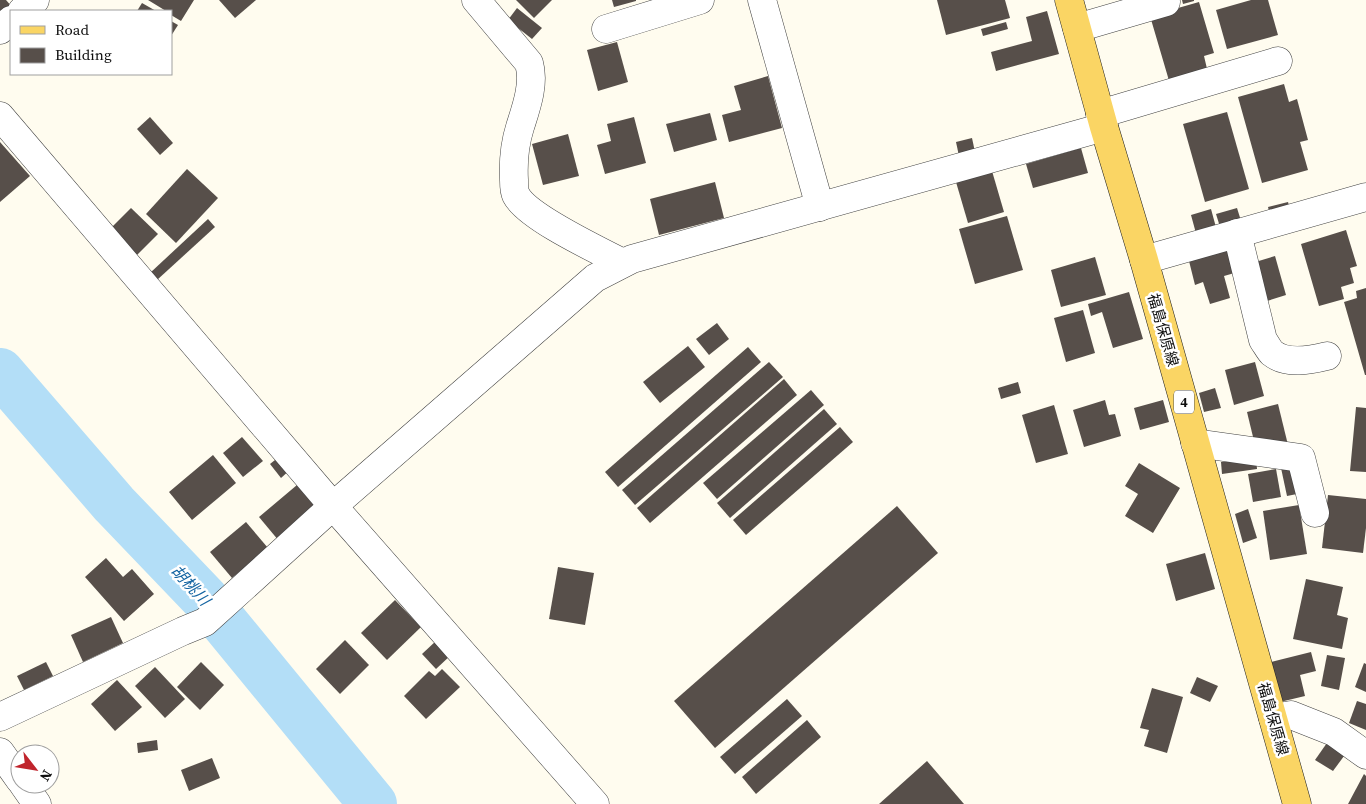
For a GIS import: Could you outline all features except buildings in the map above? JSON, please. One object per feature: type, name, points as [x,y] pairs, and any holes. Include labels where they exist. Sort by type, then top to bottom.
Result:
[{"type":"main road","name":"福島保原線","points":[[1070,0],[1102,121],[1144,260],[1297,804]]},
{"type":"street","points":[[23,10],[35,0]]},
{"type":"street","points":[[476,0],[526,59],[531,71],[530,92],[526,110],[514,147],[515,193],[527,208],[540,218],[622,263]]},
{"type":"street","points":[[606,30],[700,0]]},
{"type":"street","points":[[762,0],[820,207]]},
{"type":"street","points":[[1077,28],[1166,2]]},
{"type":"street","points":[[0,30],[10,21]]},
{"type":"street","points":[[0,717],[205,622],[334,506],[595,278],[622,263],[820,207],[1102,121],[1278,61]]},
{"type":"street","points":[[0,116],[334,506],[595,804]]},
{"type":"street","points":[[1144,260],[1366,197]]},
{"type":"street","points":[[1236,233],[1263,340],[1271,352],[1292,361],[1327,356]]},
{"type":"street","points":[[1195,443],[1301,458],[1315,513]]},
{"type":"street","points":[[1273,718],[1291,715],[1334,732],[1366,755]]},
{"type":"street","points":[[0,752],[10,766]]},
{"type":"waterway","name":"胡桃川","points":[[0,372],[114,504],[204,598],[373,804]]}]
